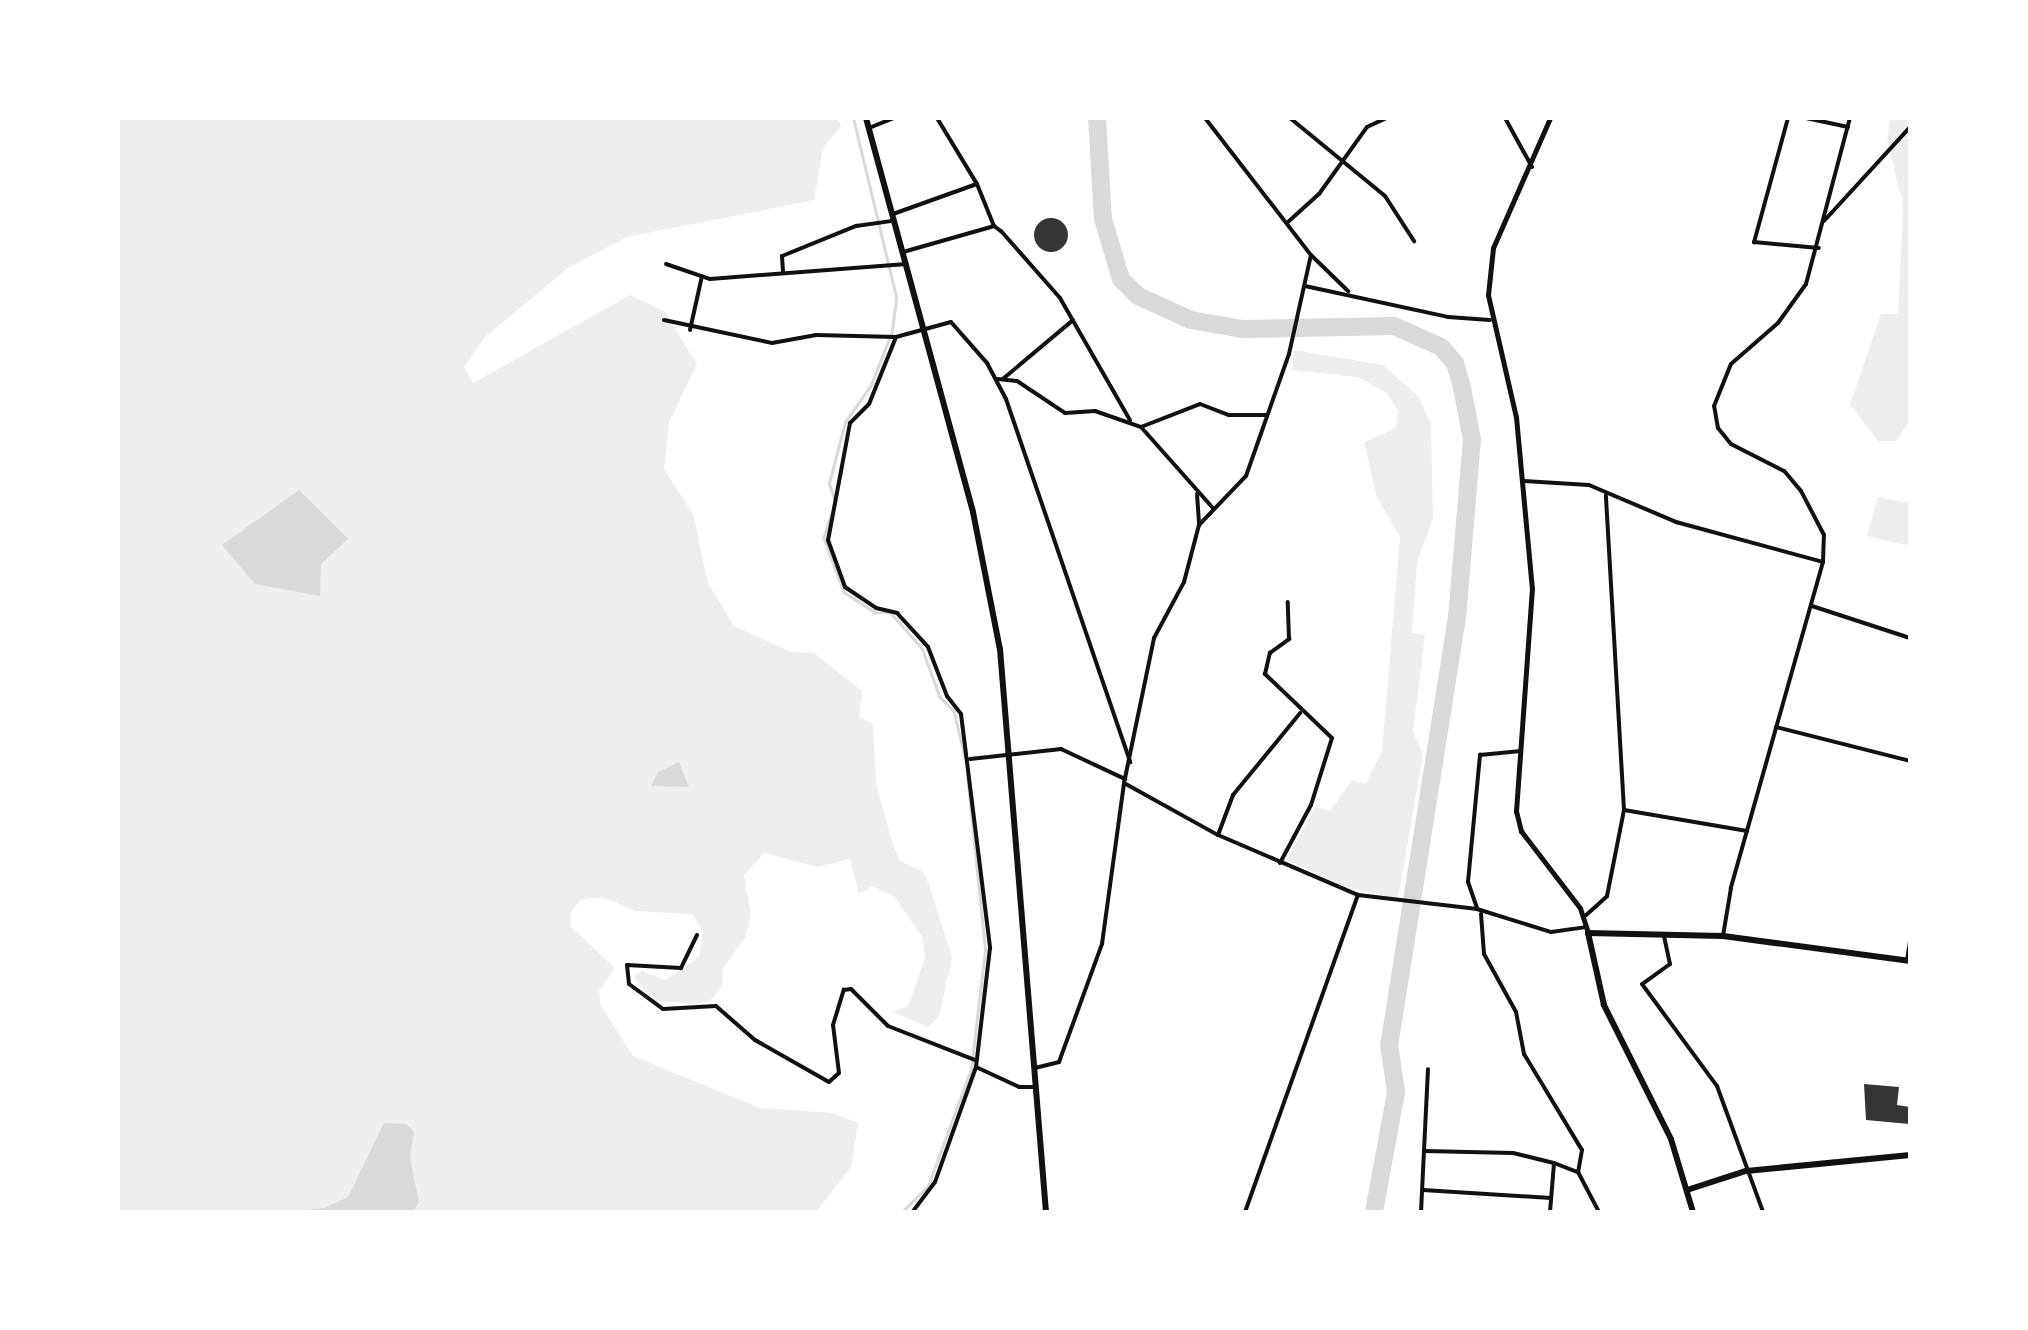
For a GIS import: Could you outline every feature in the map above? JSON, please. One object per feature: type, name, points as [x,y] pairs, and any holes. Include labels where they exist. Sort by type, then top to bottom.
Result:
[{"type":"main road","points":[[866,118],[982,546],[1010,752],[1046,1212]]},
{"type":"main road","points":[[1694,1212],[1649,1090],[1604,1005],[1587,930],[1723,936],[1909,961]]},
{"type":"main road","points":[[1687,1190],[1746,1171],[1910,1156]]},
{"type":"street","points":[[869,128],[894,118]]},
{"type":"street","points":[[937,118],[977,184],[994,226],[1020,248],[1074,320],[1130,420]]},
{"type":"street","points":[[1205,118],[1311,255],[1348,291]]},
{"type":"street","points":[[1290,118],[1346,160],[1394,206],[1414,241]]},
{"type":"street","points":[[1288,222],[1346,160],[1367,127],[1386,118]]},
{"type":"street","points":[[1504,118],[1532,167]]},
{"type":"street","points":[[970,759],[1062,749],[1218,835],[1358,895],[1442,909],[1479,910],[1550,932],[1587,930],[1584,917],[1521,831],[1515,799],[1532,628],[1523,481],[1511,392],[1490,320],[1490,257],[1550,118]]},
{"type":"street","points":[[1788,118],[1754,242],[1819,248]]},
{"type":"street","points":[[1806,118],[1848,127]]},
{"type":"street","points":[[1723,936],[1747,831],[1812,606],[1823,562],[1824,535],[1802,491],[1784,472],[1731,444],[1718,428],[1714,406],[1723,374],[1778,324],[1806,284],[1819,248],[1850,118]]},
{"type":"street","points":[[1824,221],[1910,128]]},
{"type":"street","points":[[782,271],[782,256],[977,184]]},
{"type":"street","points":[[903,252],[994,226]]},
{"type":"street","points":[[1199,525],[1246,476],[1290,354],[1311,255]]},
{"type":"street","points":[[666,264],[702,276],[906,264]]},
{"type":"street","points":[[690,330],[702,276]]},
{"type":"street","points":[[1305,286],[1348,291],[1437,315],[1490,320]]},
{"type":"street","points":[[664,320],[690,330],[772,344],[816,335],[896,337],[951,322],[1001,379],[1064,412],[1088,410],[1140,426],[1213,508]]},
{"type":"street","points":[[1001,379],[1074,320]]},
{"type":"street","points":[[896,337],[869,404],[850,423],[828,540],[844,587],[876,608],[896,613],[928,646],[946,696],[961,714],[970,759],[990,948],[975,1064],[935,1182],[912,1212]]},
{"type":"street","points":[[1001,379],[1088,624],[1130,762]]},
{"type":"street","points":[[1140,426],[1200,404],[1230,415],[1266,415]]},
{"type":"street","points":[[1523,481],[1570,481],[1704,531],[1823,562]]},
{"type":"street","points":[[1035,1068],[1059,1062],[1102,944],[1125,782],[1154,638],[1184,582],[1199,525],[1197,494]]},
{"type":"street","points":[[1584,917],[1607,896],[1624,810],[1606,496]]},
{"type":"street","points":[[1280,863],[1331,752],[1332,738],[1300,713],[1265,674],[1270,653],[1289,640],[1288,602]]},
{"type":"street","points":[[1812,606],[1910,638]]},
{"type":"street","points":[[1218,835],[1232,795],[1300,713]]},
{"type":"street","points":[[1776,728],[1910,761]]},
{"type":"street","points":[[1521,751],[1480,755],[1468,882],[1479,910],[1484,954],[1516,1012],[1524,1054],[1582,1150],[1578,1172],[1598,1212]]},
{"type":"street","points":[[1624,810],[1747,831]]},
{"type":"street","points":[[1244,1212],[1358,895]]},
{"type":"street","points":[[697,935],[681,968],[627,965],[629,984],[663,1008],[716,1006],[755,1040],[828,1082],[839,1073],[833,1025],[844,990],[851,989],[888,1026],[1019,1087],[1036,1087]]},
{"type":"street","points":[[1664,935],[1670,964],[1642,984],[1718,1086],[1763,1212]]},
{"type":"street","points":[[1909,961],[1910,940]]},
{"type":"street","points":[[1421,1212],[1428,1068]]},
{"type":"street","points":[[1424,1151],[1513,1153],[1578,1172]]},
{"type":"street","points":[[1550,1212],[1554,1163]]},
{"type":"street","points":[[1423,1190],[1551,1198]]},
{"type":"shaded area","points":[[118,118],[838,118],[841,126],[823,148],[814,200],[627,237],[568,268],[485,337],[464,367],[473,383],[630,295],[664,311],[697,364],[669,422],[664,469],[693,514],[708,583],[734,626],[791,652],[814,653],[862,691],[859,717],[873,724],[876,785],[893,844],[900,861],[923,872],[952,958],[939,1017],[928,1027],[893,1012],[908,1006],[925,958],[923,938],[894,896],[872,886],[859,894],[850,859],[817,867],[764,853],[744,875],[751,914],[745,938],[723,968],[722,986],[710,1001],[695,1004],[651,1001],[634,976],[642,971],[665,980],[699,957],[703,931],[692,914],[636,911],[602,897],[581,900],[571,911],[570,926],[615,968],[599,991],[600,1004],[633,1056],[760,1108],[833,1113],[858,1123],[851,1167],[816,1212],[118,1212]]},
{"type":"shaded area","points":[[1890,118],[1910,118],[1910,420],[1896,441],[1878,441],[1850,404],[1881,314],[1898,314],[1903,205],[1887,140]]},
{"type":"shaded area","points":[[1294,350],[1383,365],[1418,396],[1431,424],[1433,518],[1417,562],[1412,633],[1425,635],[1413,732],[1423,754],[1398,899],[1343,887],[1287,860],[1315,807],[1330,811],[1352,780],[1366,784],[1382,751],[1400,537],[1376,495],[1364,442],[1396,428],[1398,411],[1387,393],[1358,377],[1292,370]]},
{"type":"shaded area","points":[[299,490],[348,539],[321,564],[320,596],[255,584],[222,545]]},
{"type":"shaded area","points":[[1878,497],[1910,503],[1910,546],[1867,536]]},
{"type":"shaded area","points":[[679,762],[689,787],[651,786],[658,772]]},
{"type":"shaded area","points":[[384,1123],[406,1124],[414,1132],[410,1157],[419,1203],[412,1212],[280,1212],[325,1208],[348,1197]]},
{"type":"building","points":[[1051,218],[1063,223],[1068,235],[1063,247],[1051,252],[1039,247],[1034,235],[1039,223]]},
{"type":"building","points":[[1864,1084],[1899,1087],[1897,1105],[1910,1107],[1909,1124],[1866,1120]]},
{"type":"waterway","points":[[835,502],[829,483],[845,422],[871,385],[892,331],[896,297],[853,118]]},
{"type":"waterway","points":[[1097,118],[1103,219],[1121,279],[1138,296],[1191,320],[1243,329],[1394,326],[1441,347],[1455,363],[1462,388],[1472,439],[1457,617],[1389,1044],[1396,1092],[1374,1212]]},
{"type":"waterway","points":[[831,515],[824,538],[844,592],[876,613],[891,613],[922,648],[940,697],[954,711],[965,757]]},
{"type":"waterway","points":[[902,1212],[928,1186],[971,1069],[985,949],[967,775]]}]
